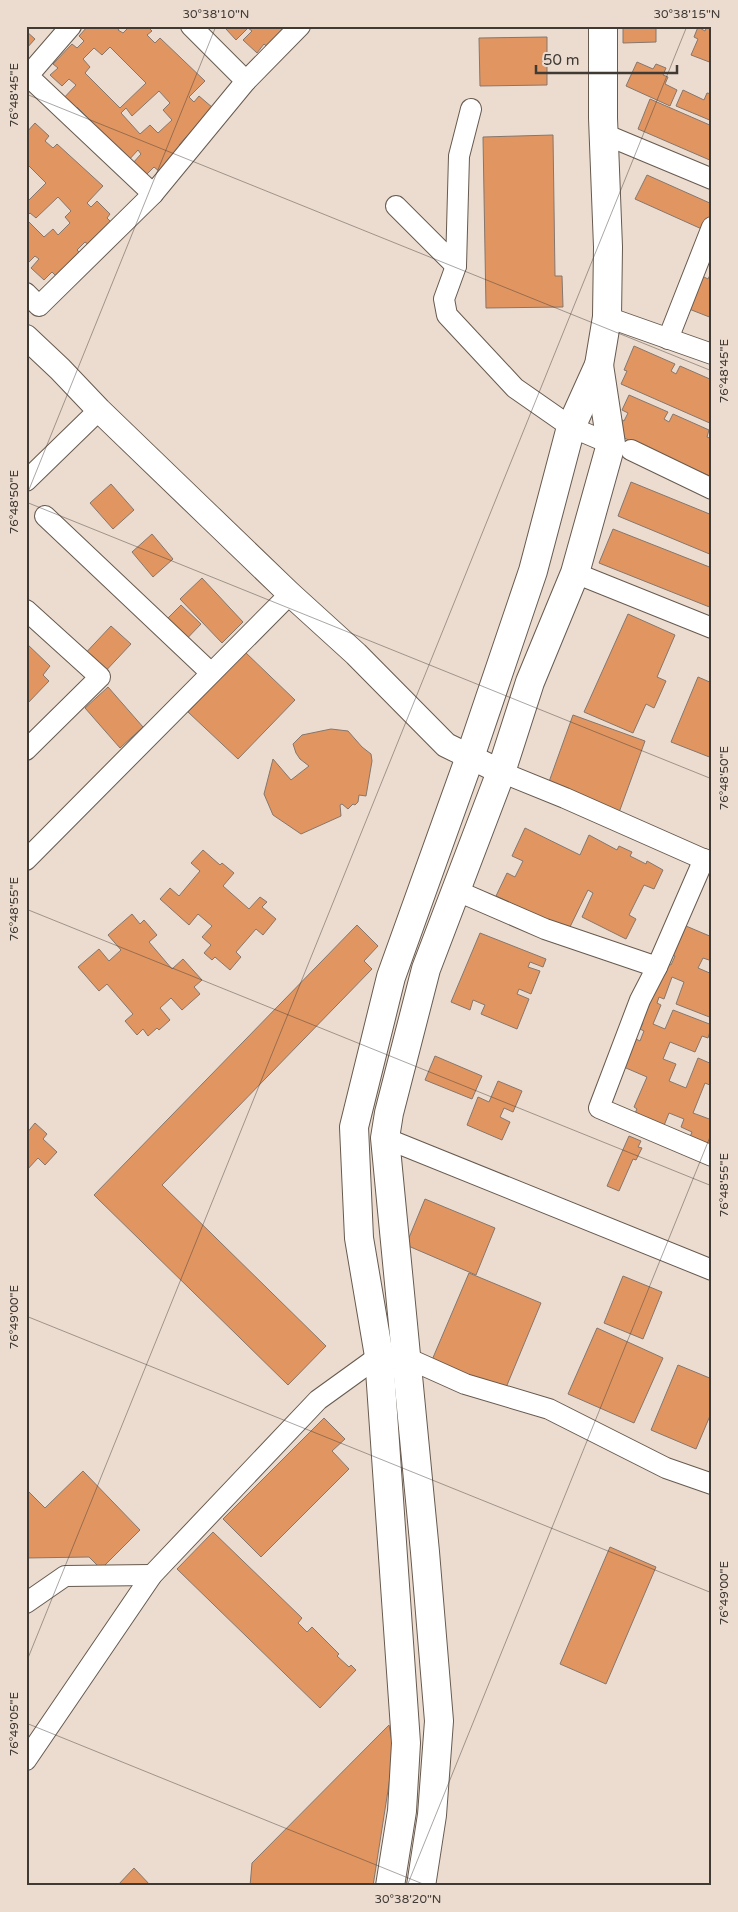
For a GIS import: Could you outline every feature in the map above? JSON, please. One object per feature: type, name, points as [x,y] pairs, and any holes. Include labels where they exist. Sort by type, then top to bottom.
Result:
[{"type":"main road","points":[[390,1886],[402,1811],[406,1742],[379,1356],[359,1238],[354,1127],[391,977],[470,757],[533,571],[571,427],[599,365],[607,317],[608,247],[603,26]]},
{"type":"main road","points":[[421,1886],[432,1815],[438,1720],[434,1642],[408,1358],[385,1138],[389,1113],[426,969],[501,772],[530,682],[575,573],[621,447],[599,365]]},
{"type":"main road","points":[[400,1653],[434,1642]]},
{"type":"street","points":[[192,26],[246,80]]},
{"type":"street","points":[[26,293],[39,306],[153,194],[246,80],[300,26]]},
{"type":"street","points":[[60,30],[27,76],[153,194]]},
{"type":"street","points":[[471,109],[459,156],[456,266],[444,299],[447,315],[515,388],[571,427],[621,447],[712,489]]},
{"type":"street","points":[[604,134],[712,179]]},
{"type":"street","points":[[396,206],[456,266]]},
{"type":"street","points":[[668,338],[712,227]]},
{"type":"street","points":[[607,317],[712,354]]},
{"type":"street","points":[[26,337],[290,594],[356,654],[446,745],[501,772],[708,861],[640,1000],[599,1108],[712,1156]]},
{"type":"street","points":[[26,481],[99,410]]},
{"type":"street","points":[[45,516],[211,673]]},
{"type":"street","points":[[575,573],[712,628]]},
{"type":"street","points":[[26,860],[290,594]]},
{"type":"street","points":[[26,610],[100,677],[26,750]]},
{"type":"street","points":[[455,890],[545,929],[657,967]]},
{"type":"street","points":[[385,1138],[712,1270]]},
{"type":"street","points":[[26,1760],[152,1575],[318,1400],[379,1356],[408,1358],[465,1384],[549,1409],[666,1468],[712,1484]]},
{"type":"street","points":[[26,1603],[65,1576],[152,1575]]},
{"type":"building","points":[[88,26],[121,26],[118,30],[123,33],[130,26],[147,26],[152,31],[147,35],[155,43],[160,38],[205,81],[189,97],[194,102],[199,96],[213,108],[191,140],[187,136],[179,145],[183,148],[160,172],[154,167],[146,175],[133,163],[141,154],[138,150],[127,162],[83,121],[87,117],[77,107],[73,112],[61,101],[76,85],[69,79],[62,86],[50,75],[58,68],[53,64],[72,44],[77,48],[84,41],[79,36]],"holes":[[[110,47],[146,83],[120,108],[85,73],[90,67],[83,59],[94,48],[102,55]],[[159,91],[170,103],[163,110],[172,120],[158,133],[150,125],[140,134],[121,113],[126,108],[132,116]]]},
{"type":"building","points":[[228,26],[292,26],[271,50],[264,44],[257,53],[243,40],[252,31],[248,28],[236,40],[226,29]]},
{"type":"building","points":[[623,26],[656,26],[656,42],[623,43]]},
{"type":"building","points":[[707,26],[712,28],[712,63],[691,55],[698,39],[694,37],[698,27],[705,31]]},
{"type":"building","points":[[26,31],[35,39],[26,49]]},
{"type":"building","points":[[547,37],[547,85],[480,86],[479,38]]},
{"type":"building","points":[[637,62],[653,69],[656,64],[666,68],[663,75],[668,77],[665,84],[677,90],[670,106],[626,86]]},
{"type":"building","points":[[683,90],[704,100],[707,93],[712,94],[712,121],[676,106]]},
{"type":"building","points":[[650,99],[712,126],[712,161],[638,129]]},
{"type":"building","points":[[35,123],[49,136],[45,141],[53,148],[57,144],[103,186],[87,203],[91,207],[97,201],[110,214],[107,218],[111,222],[89,245],[85,242],[77,250],[81,254],[58,278],[52,272],[44,280],[31,268],[39,259],[35,256],[26,265],[26,219],[44,237],[53,229],[58,235],[70,223],[65,217],[71,211],[58,197],[36,218],[30,213],[26,217],[26,203],[46,183],[26,163],[26,133]]},
{"type":"building","points":[[553,135],[555,276],[562,276],[563,307],[486,308],[483,137]]},
{"type":"building","points":[[647,175],[712,204],[712,212],[704,230],[635,199]]},
{"type":"building","points":[[712,271],[712,318],[689,309],[702,276],[708,279]]},
{"type":"building","points":[[634,346],[675,364],[671,371],[676,374],[680,366],[712,380],[712,424],[621,384],[627,371],[624,370]]},
{"type":"building","points":[[629,395],[668,412],[664,419],[669,422],[673,414],[709,430],[707,437],[712,439],[712,477],[613,433],[619,418],[624,421],[628,413],[622,410]]},
{"type":"building","points":[[631,482],[712,515],[712,555],[618,516]]},
{"type":"building","points":[[111,484],[134,510],[113,529],[90,503]]},
{"type":"building","points":[[613,529],[712,568],[712,608],[599,563]]},
{"type":"building","points":[[152,534],[173,559],[153,577],[132,552]]},
{"type":"building","points":[[202,578],[243,622],[222,643],[180,599]]},
{"type":"building","points":[[181,605],[201,624],[175,651],[155,631]]},
{"type":"building","points":[[628,614],[675,635],[657,677],[666,681],[654,708],[646,704],[633,733],[584,712]]},
{"type":"building","points":[[111,626],[131,644],[100,677],[80,659]]},
{"type":"building","points":[[26,643],[50,666],[43,675],[49,681],[26,705]]},
{"type":"building","points":[[245,652],[295,700],[238,759],[188,712]]},
{"type":"building","points":[[698,677],[712,683],[712,758],[671,742]]},
{"type":"building","points":[[108,687],[143,727],[120,748],[85,708]]},
{"type":"building","points":[[573,715],[645,741],[617,818],[545,793]]},
{"type":"building","points":[[331,729],[348,731],[371,754],[372,761],[366,796],[359,795],[358,802],[348,809],[342,804],[340,805],[341,816],[301,834],[273,815],[264,794],[273,759],[291,780],[309,766],[300,759],[293,744],[302,735]]},
{"type":"building","points":[[525,828],[580,855],[589,835],[617,850],[619,846],[632,852],[630,856],[646,864],[647,861],[663,870],[654,889],[644,885],[629,915],[636,919],[626,939],[582,917],[593,893],[588,890],[568,931],[496,896],[507,873],[515,877],[523,861],[512,856]]},
{"type":"building","points":[[203,850],[220,865],[222,863],[234,873],[223,886],[249,909],[260,897],[267,902],[262,907],[276,919],[263,935],[256,929],[236,952],[241,957],[230,970],[215,957],[212,960],[204,953],[211,945],[202,937],[212,926],[198,914],[189,925],[160,899],[170,888],[179,896],[200,871],[191,863]]},
{"type":"building","points":[[132,914],[140,924],[144,920],[157,935],[149,942],[172,969],[183,959],[202,980],[194,987],[200,994],[182,1010],[171,998],[160,1008],[170,1020],[159,1030],[157,1028],[148,1036],[143,1029],[137,1035],[125,1021],[133,1014],[107,984],[99,991],[78,967],[99,949],[109,961],[121,950],[108,935]]},
{"type":"building","points":[[667,918],[712,937],[712,961],[703,958],[698,968],[712,974],[712,1018],[676,1004],[684,982],[672,977],[664,999],[659,997],[657,1003],[661,1005],[653,1024],[665,1029],[673,1010],[712,1025],[708,1038],[702,1036],[695,1052],[670,1042],[663,1059],[676,1064],[669,1081],[686,1088],[698,1058],[712,1064],[712,1086],[705,1083],[693,1113],[712,1120],[712,1149],[689,1139],[692,1132],[681,1127],[684,1119],[669,1113],[663,1128],[634,1115],[637,1109],[634,1107],[647,1077],[612,1062],[633,1045],[636,1039],[640,1041],[644,1031],[640,1029],[643,1023],[637,1021],[668,964],[671,965],[675,956],[672,955]]},
{"type":"building","points":[[357,925],[378,946],[364,961],[372,969],[162,1185],[326,1346],[288,1385],[94,1195]]},
{"type":"building","points":[[480,933],[546,959],[543,967],[530,962],[528,967],[540,971],[531,994],[519,989],[517,994],[529,999],[517,1029],[481,1014],[485,1005],[473,1000],[470,1010],[451,1002]]},
{"type":"building","points":[[435,1056],[482,1076],[472,1099],[425,1080]]},
{"type":"building","points":[[498,1081],[522,1091],[513,1112],[504,1108],[500,1117],[510,1122],[502,1140],[467,1125],[478,1097],[489,1102]]},
{"type":"building","points":[[35,1123],[47,1134],[43,1139],[57,1152],[45,1165],[38,1158],[26,1171],[26,1134]]},
{"type":"building","points":[[629,1136],[641,1141],[638,1147],[642,1148],[636,1160],[633,1159],[619,1191],[607,1186]]},
{"type":"building","points":[[425,1199],[495,1228],[476,1275],[406,1245]]},
{"type":"building","points":[[469,1273],[541,1303],[505,1390],[432,1360]]},
{"type":"building","points":[[623,1276],[662,1292],[643,1339],[604,1323]]},
{"type":"building","points":[[597,1328],[663,1358],[634,1423],[568,1394]]},
{"type":"building","points":[[678,1365],[712,1379],[712,1411],[696,1449],[651,1430]]},
{"type":"building","points":[[324,1418],[345,1439],[332,1451],[349,1469],[261,1557],[223,1519]]},
{"type":"building","points":[[83,1471],[140,1530],[101,1569],[89,1557],[26,1558],[26,1489],[45,1508]]},
{"type":"building","points":[[213,1532],[302,1618],[298,1623],[307,1632],[312,1627],[339,1654],[337,1656],[349,1667],[351,1665],[356,1670],[320,1708],[177,1569]]},
{"type":"building","points":[[610,1547],[656,1567],[606,1684],[560,1664]]},
{"type":"building","points":[[389,1725],[394,1752],[373,1886],[250,1886],[252,1863]]},
{"type":"building","points":[[134,1868],[151,1886],[117,1886]]}]
